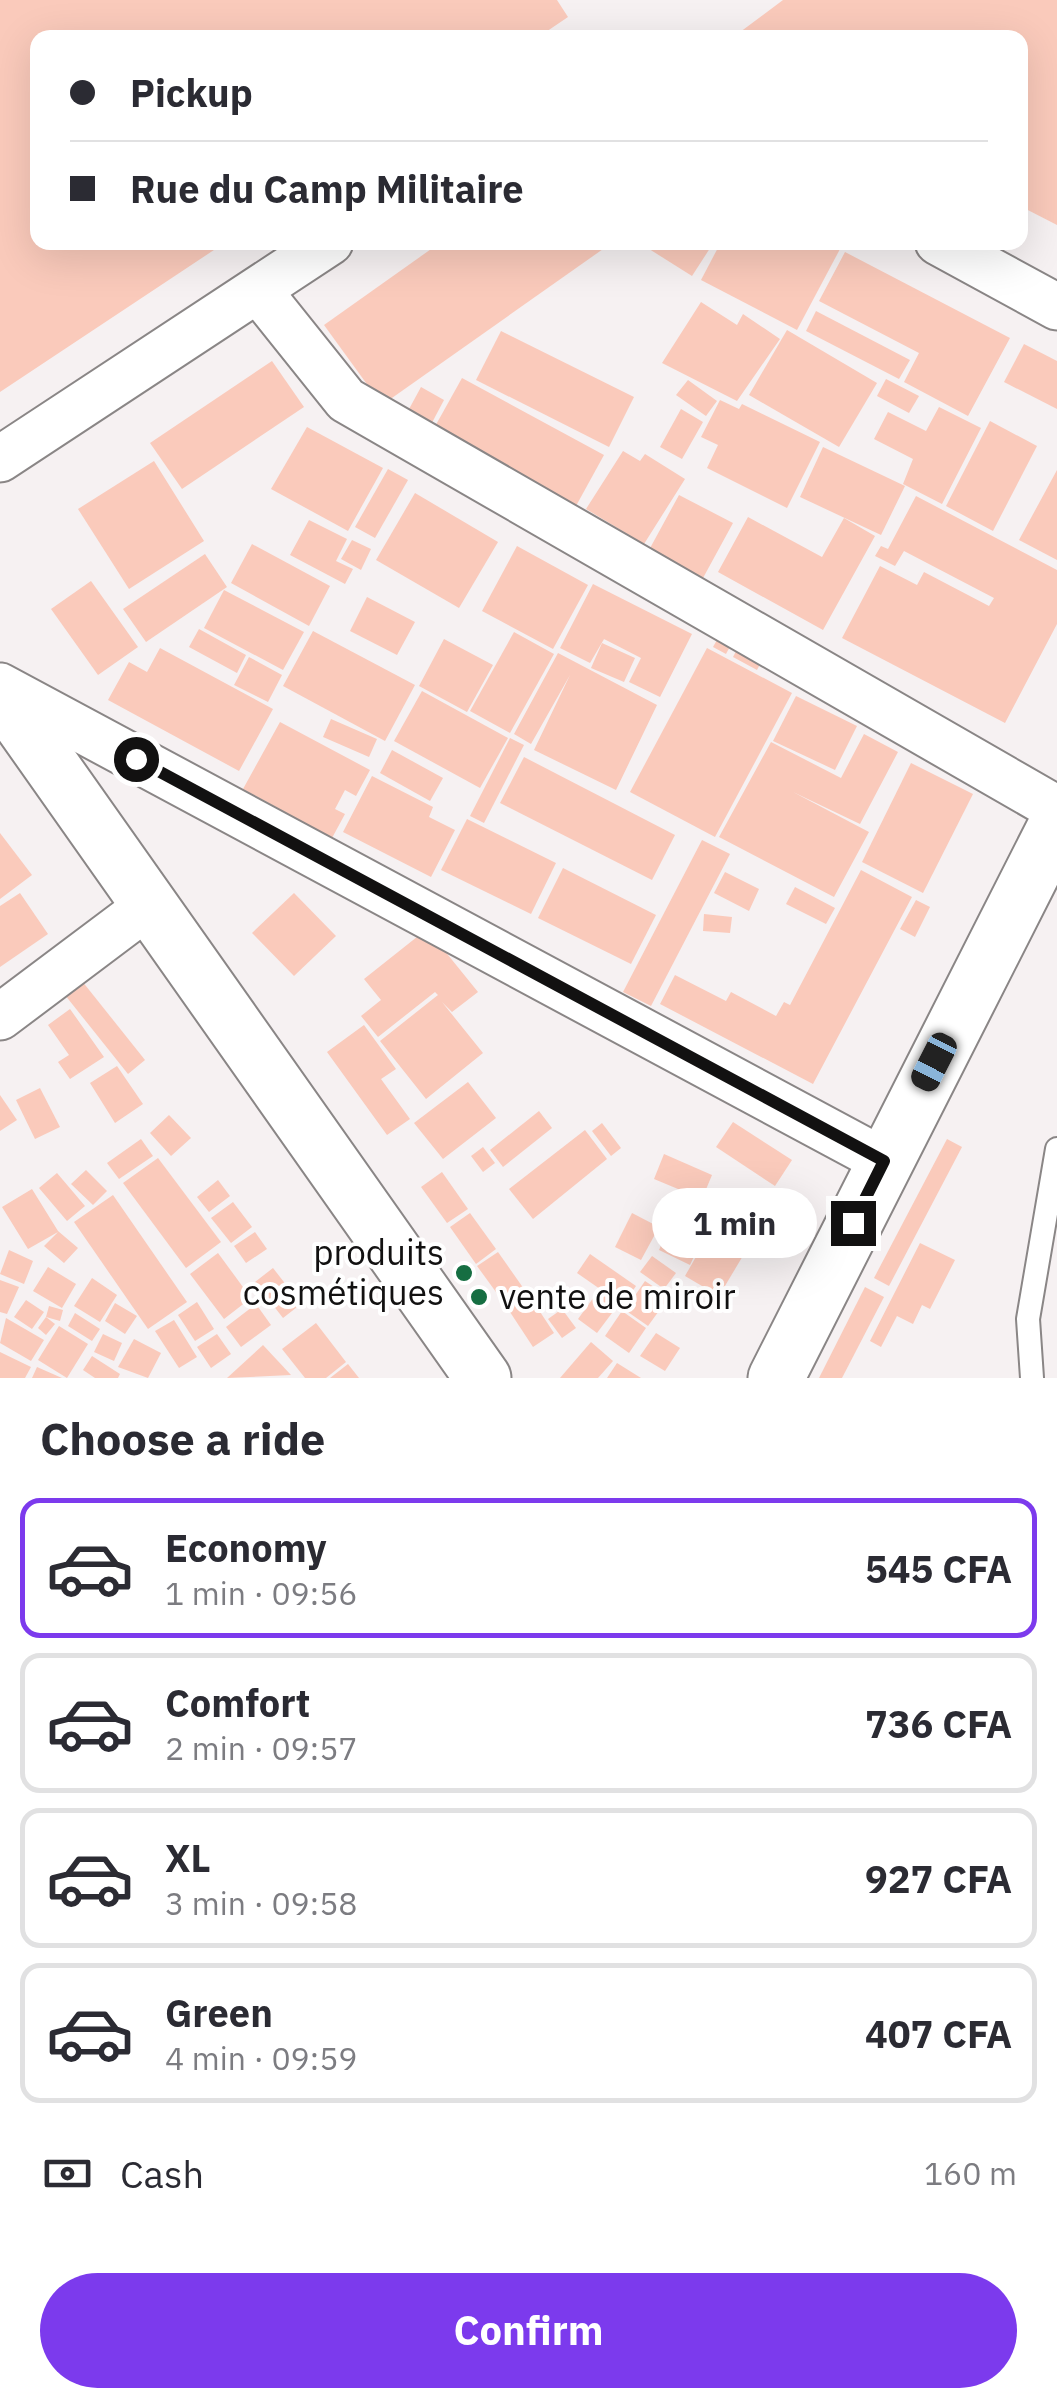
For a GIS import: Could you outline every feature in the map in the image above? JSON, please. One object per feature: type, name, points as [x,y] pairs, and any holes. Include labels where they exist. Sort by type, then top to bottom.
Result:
[{"type":"main road","points":[[0,689],[483,1378]]},
{"type":"main road","points":[[776,1378],[1056,827]]},
{"type":"street","points":[[0,459],[318,250]]},
{"type":"street","points":[[953,250],[1057,306]]},
{"type":"street","points":[[258,290],[346,400],[1056,827]]},
{"type":"street","points":[[0,689],[884,1161]]},
{"type":"street","points":[[0,1017],[150,905]]},
{"type":"lane","points":[[1032,1378],[1028,1319],[1057,1149]]},
{"type":"building","points":[[0,0],[557,0],[568,17],[549,30],[30,30],[30,250],[214,250],[0,392]]},
{"type":"building","points":[[783,0],[1057,0],[1057,225],[1028,210],[1028,30],[743,30]]},
{"type":"building","points":[[430,250],[602,250],[382,405],[324,325]]},
{"type":"building","points":[[651,250],[709,250],[692,276]]},
{"type":"building","points":[[717,250],[839,250],[797,330],[701,280]]},
{"type":"building","points":[[845,252],[1010,338],[968,416],[904,382],[919,353],[819,301]]},
{"type":"building","points":[[701,302],[737,325],[743,314],[780,339],[737,401],[662,363]]},
{"type":"building","points":[[816,311],[910,360],[899,379],[806,331]]},
{"type":"building","points":[[787,330],[877,383],[839,447],[749,395]]},
{"type":"building","points":[[501,331],[634,397],[609,447],[476,380]]},
{"type":"building","points":[[1024,344],[1057,361],[1057,409],[1004,382]]},
{"type":"building","points":[[272,361],[304,407],[182,489],[150,443]]},
{"type":"building","points":[[462,378],[604,455],[576,506],[433,430]]},
{"type":"building","points":[[886,379],[919,396],[909,413],[877,396]]},
{"type":"building","points":[[688,380],[717,401],[706,416],[676,395]]},
{"type":"building","points":[[421,387],[444,400],[426,434],[402,422]]},
{"type":"building","points":[[720,400],[739,409],[742,404],[820,442],[787,508],[707,468],[718,445],[701,437]]},
{"type":"building","points":[[939,407],[981,428],[942,504],[903,484],[913,459],[874,439],[888,412],[926,431]]},
{"type":"building","points":[[681,409],[703,422],[682,459],[660,447]]},
{"type":"building","points":[[990,421],[1037,446],[993,531],[946,506]]},
{"type":"building","points":[[307,427],[383,468],[348,531],[271,489]]},
{"type":"building","points":[[823,447],[905,486],[881,535],[800,497]]},
{"type":"building","points":[[623,451],[640,461],[645,454],[685,479],[644,544],[586,509]]},
{"type":"building","points":[[154,461],[204,541],[129,589],[78,509]]},
{"type":"building","points":[[388,469],[408,480],[375,538],[355,527]]},
{"type":"building","points":[[1057,470],[1057,560],[1019,540]]},
{"type":"building","points":[[415,493],[498,542],[459,608],[376,560]]},
{"type":"building","points":[[679,495],[733,523],[703,578],[649,550]]},
{"type":"building","points":[[916,496],[1057,570],[1057,624],[1005,723],[842,638],[880,566],[917,585],[924,572],[989,606],[994,598],[904,551],[895,566],[875,556],[881,546],[888,549]]},
{"type":"building","points":[[748,517],[822,557],[844,518],[875,536],[823,630],[718,572]]},
{"type":"building","points":[[309,520],[347,539],[336,561],[353,569],[345,584],[290,555]]},
{"type":"building","points":[[352,540],[371,549],[361,570],[341,559]]},
{"type":"building","points":[[252,544],[330,586],[309,626],[231,583]]},
{"type":"building","points":[[517,546],[588,585],[553,649],[482,611]]},
{"type":"building","points":[[205,554],[227,587],[146,642],[123,609]]},
{"type":"building","points":[[91,581],[138,647],[98,675],[51,609]]},
{"type":"building","points":[[593,584],[692,634],[660,697],[629,682],[641,658],[604,639],[590,663],[560,648]]},
{"type":"building","points":[[224,590],[304,632],[283,670],[204,628]]},
{"type":"building","points":[[367,597],[415,622],[397,655],[350,631]]},
{"type":"building","points":[[199,629],[246,655],[237,673],[189,647]]},
{"type":"building","points":[[313,631],[415,685],[385,741],[283,686]]},
{"type":"building","points":[[722,631],[735,637],[726,654],[713,647]]},
{"type":"building","points":[[514,632],[554,654],[510,733],[470,711]]},
{"type":"building","points":[[444,639],[493,665],[467,712],[419,686]]},
{"type":"building","points":[[742,640],[766,653],[757,670],[733,657]]},
{"type":"building","points":[[602,643],[635,658],[624,682],[591,668]]},
{"type":"building","points":[[160,648],[273,709],[239,771],[108,700],[129,662],[147,672]]},
{"type":"building","points":[[707,648],[792,693],[715,837],[630,792]]},
{"type":"building","points":[[558,653],[657,705],[616,790],[534,750],[570,675],[531,744],[514,734]]},
{"type":"building","points":[[249,657],[282,675],[268,702],[234,685]]},
{"type":"building","points":[[422,691],[508,738],[480,788],[394,741]]},
{"type":"building","points":[[796,696],[857,726],[835,770],[773,741]]},
{"type":"building","points":[[331,719],[377,739],[369,757],[323,737]]},
{"type":"building","points":[[280,722],[370,770],[356,796],[345,790],[335,809],[345,814],[332,838],[243,789]]},
{"type":"building","points":[[864,734],[898,752],[860,824],[793,792],[869,832],[834,897],[719,837],[771,742],[841,778]]},
{"type":"building","points":[[510,738],[524,745],[484,823],[470,816]]},
{"type":"building","points":[[392,750],[443,778],[430,801],[380,773]]},
{"type":"building","points":[[524,757],[675,835],[652,880],[500,803]]},
{"type":"building","points":[[911,763],[973,794],[923,893],[862,862]]},
{"type":"building","points":[[372,776],[433,807],[429,817],[455,830],[431,877],[343,832]]},
{"type":"building","points":[[467,819],[556,863],[531,914],[441,870]]},
{"type":"building","points":[[0,833],[32,875],[0,899]]},
{"type":"building","points":[[702,840],[730,854],[651,1006],[623,992]]},
{"type":"building","points":[[563,868],[656,915],[631,964],[538,918]]},
{"type":"building","points":[[861,870],[912,897],[813,1084],[660,1004],[675,975],[726,1001],[731,992],[776,1016],[784,1002],[790,1005]]},
{"type":"building","points":[[725,872],[759,889],[749,911],[714,893]]},
{"type":"building","points":[[795,887],[835,908],[826,924],[786,904]]},
{"type":"building","points":[[20,893],[48,934],[0,967],[0,906]]},
{"type":"building","points":[[294,893],[336,936],[294,976],[252,933]]},
{"type":"building","points":[[916,900],[930,907],[915,937],[900,929]]},
{"type":"building","points":[[704,914],[732,917],[730,933],[703,931]]},
{"type":"building","points":[[427,929],[478,992],[452,1012],[442,1002],[483,1053],[426,1099],[380,1041],[438,995],[435,992],[378,1037],[361,1016],[381,1000],[364,979]]},
{"type":"building","points":[[74,971],[145,1060],[128,1074],[57,985]]},
{"type":"building","points":[[70,1009],[104,1057],[70,1079],[58,1062],[69,1055],[48,1025]]},
{"type":"building","points":[[364,1025],[396,1069],[381,1079],[410,1119],[387,1135],[327,1052]]},
{"type":"building","points":[[117,1066],[143,1104],[115,1123],[90,1083]]},
{"type":"building","points":[[468,1082],[496,1118],[443,1159],[414,1123]]},
{"type":"building","points":[[40,1088],[60,1127],[35,1139],[16,1100]]},
{"type":"building","points":[[0,1095],[17,1120],[0,1131]]},
{"type":"building","points":[[539,1111],[552,1128],[503,1167],[490,1150]]},
{"type":"building","points":[[169,1115],[191,1138],[171,1156],[150,1133]]},
{"type":"building","points":[[733,1122],[792,1160],[775,1186],[716,1147]]},
{"type":"building","points":[[602,1123],[621,1148],[611,1156],[592,1131]]},
{"type":"building","points":[[585,1130],[607,1159],[533,1219],[509,1189]]},
{"type":"building","points":[[141,1139],[153,1156],[119,1179],[107,1163]]},
{"type":"building","points":[[947,1139],[962,1147],[889,1286],[874,1278]]},
{"type":"building","points":[[483,1147],[495,1163],[483,1172],[471,1156]]},
{"type":"building","points":[[664,1154],[712,1175],[702,1199],[654,1179]]},
{"type":"building","points":[[158,1158],[221,1242],[186,1268],[123,1183]]},
{"type":"building","points":[[86,1170],[107,1191],[93,1205],[71,1184]]},
{"type":"building","points":[[442,1172],[468,1209],[447,1223],[421,1187]]},
{"type":"building","points":[[57,1173],[85,1206],[67,1221],[39,1188]]},
{"type":"building","points":[[218,1180],[230,1196],[209,1212],[197,1197]]},
{"type":"building","points":[[32,1189],[58,1231],[78,1248],[64,1263],[44,1246],[58,1232],[28,1249],[2,1207]]},
{"type":"building","points":[[113,1195],[187,1302],[148,1329],[74,1222]]},
{"type":"building","points":[[233,1202],[252,1227],[231,1243],[211,1218]]},
{"type":"building","points":[[697,1205],[741,1220],[738,1232],[692,1217]]},
{"type":"building","points":[[470,1213],[496,1249],[476,1264],[450,1227]]},
{"type":"building","points":[[632,1213],[659,1227],[641,1260],[615,1247]]},
{"type":"building","points":[[669,1228],[701,1242],[690,1265],[659,1250]]},
{"type":"building","points":[[255,1232],[267,1249],[246,1263],[234,1246]]},
{"type":"building","points":[[709,1234],[744,1254],[719,1296],[685,1276]]},
{"type":"building","points":[[920,1243],[955,1260],[930,1309],[922,1305],[913,1324],[897,1316],[881,1347],[870,1341]]},
{"type":"building","points":[[9,1250],[33,1261],[24,1284],[0,1274]]},
{"type":"building","points":[[498,1252],[524,1289],[504,1303],[477,1266]]},
{"type":"building","points":[[218,1253],[251,1298],[224,1319],[190,1274]]},
{"type":"building","points":[[590,1254],[636,1286],[623,1305],[577,1273]]},
{"type":"building","points":[[652,1256],[676,1273],[664,1289],[640,1272]]},
{"type":"building","points":[[48,1267],[76,1284],[62,1308],[33,1291]]},
{"type":"building","points":[[273,1268],[301,1304],[283,1318],[255,1282]]},
{"type":"building","points":[[92,1278],[117,1295],[100,1322],[74,1306]]},
{"type":"building","points":[[0,1280],[19,1287],[7,1314],[0,1312]]},
{"type":"building","points":[[645,1281],[669,1297],[648,1326],[625,1310]]},
{"type":"building","points":[[865,1287],[884,1297],[842,1378],[819,1378]]},
{"type":"building","points":[[599,1290],[618,1305],[597,1333],[578,1319]]},
{"type":"building","points":[[527,1292],[554,1333],[533,1347],[506,1306]]},
{"type":"building","points":[[26,1300],[44,1312],[32,1329],[14,1317]]},
{"type":"building","points":[[197,1302],[214,1329],[195,1341],[178,1315]]},
{"type":"building","points":[[115,1303],[137,1316],[125,1334],[105,1321]]},
{"type":"building","points":[[256,1304],[271,1325],[241,1347],[226,1327]]},
{"type":"building","points":[[49,1306],[63,1310],[60,1321],[46,1317]]},
{"type":"building","points":[[562,1309],[576,1328],[562,1338],[548,1319]]},
{"type":"building","points":[[622,1311],[646,1328],[629,1353],[605,1336]]},
{"type":"building","points":[[75,1313],[100,1329],[92,1341],[68,1326]]},
{"type":"building","points":[[46,1317],[55,1324],[46,1335],[38,1328]]},
{"type":"building","points":[[6,1318],[44,1340],[31,1361],[0,1343]]},
{"type":"building","points":[[174,1320],[197,1357],[179,1368],[155,1331]]},
{"type":"building","points":[[316,1323],[346,1362],[326,1378],[305,1378],[282,1349]]},
{"type":"building","points":[[59,1326],[88,1344],[67,1378],[38,1360]]},
{"type":"building","points":[[656,1333],[680,1348],[665,1371],[640,1356]]},
{"type":"building","points":[[103,1334],[122,1343],[114,1361],[94,1352]]},
{"type":"building","points":[[217,1334],[231,1354],[211,1368],[197,1347]]},
{"type":"building","points":[[134,1339],[161,1353],[148,1378],[118,1367]]},
{"type":"building","points":[[591,1342],[613,1361],[598,1378],[560,1378]]},
{"type":"building","points":[[263,1345],[291,1375],[227,1378]]},
{"type":"building","points":[[0,1352],[31,1367],[25,1378],[0,1378]]},
{"type":"building","points":[[92,1356],[120,1374],[118,1378],[95,1378],[83,1370]]},
{"type":"building","points":[[617,1363],[641,1378],[607,1378]]},
{"type":"building","points":[[348,1364],[359,1378],[330,1378]]},
{"type":"building","points":[[37,1367],[62,1378],[32,1378]]},
{"type":"place","name":"produits cosmétiques","points":[[464,1273]]},
{"type":"place","name":"vente de miroir","points":[[479,1297]]},
{"type":"route","points":[[136,759],[884,1161],[853,1223]]}]
